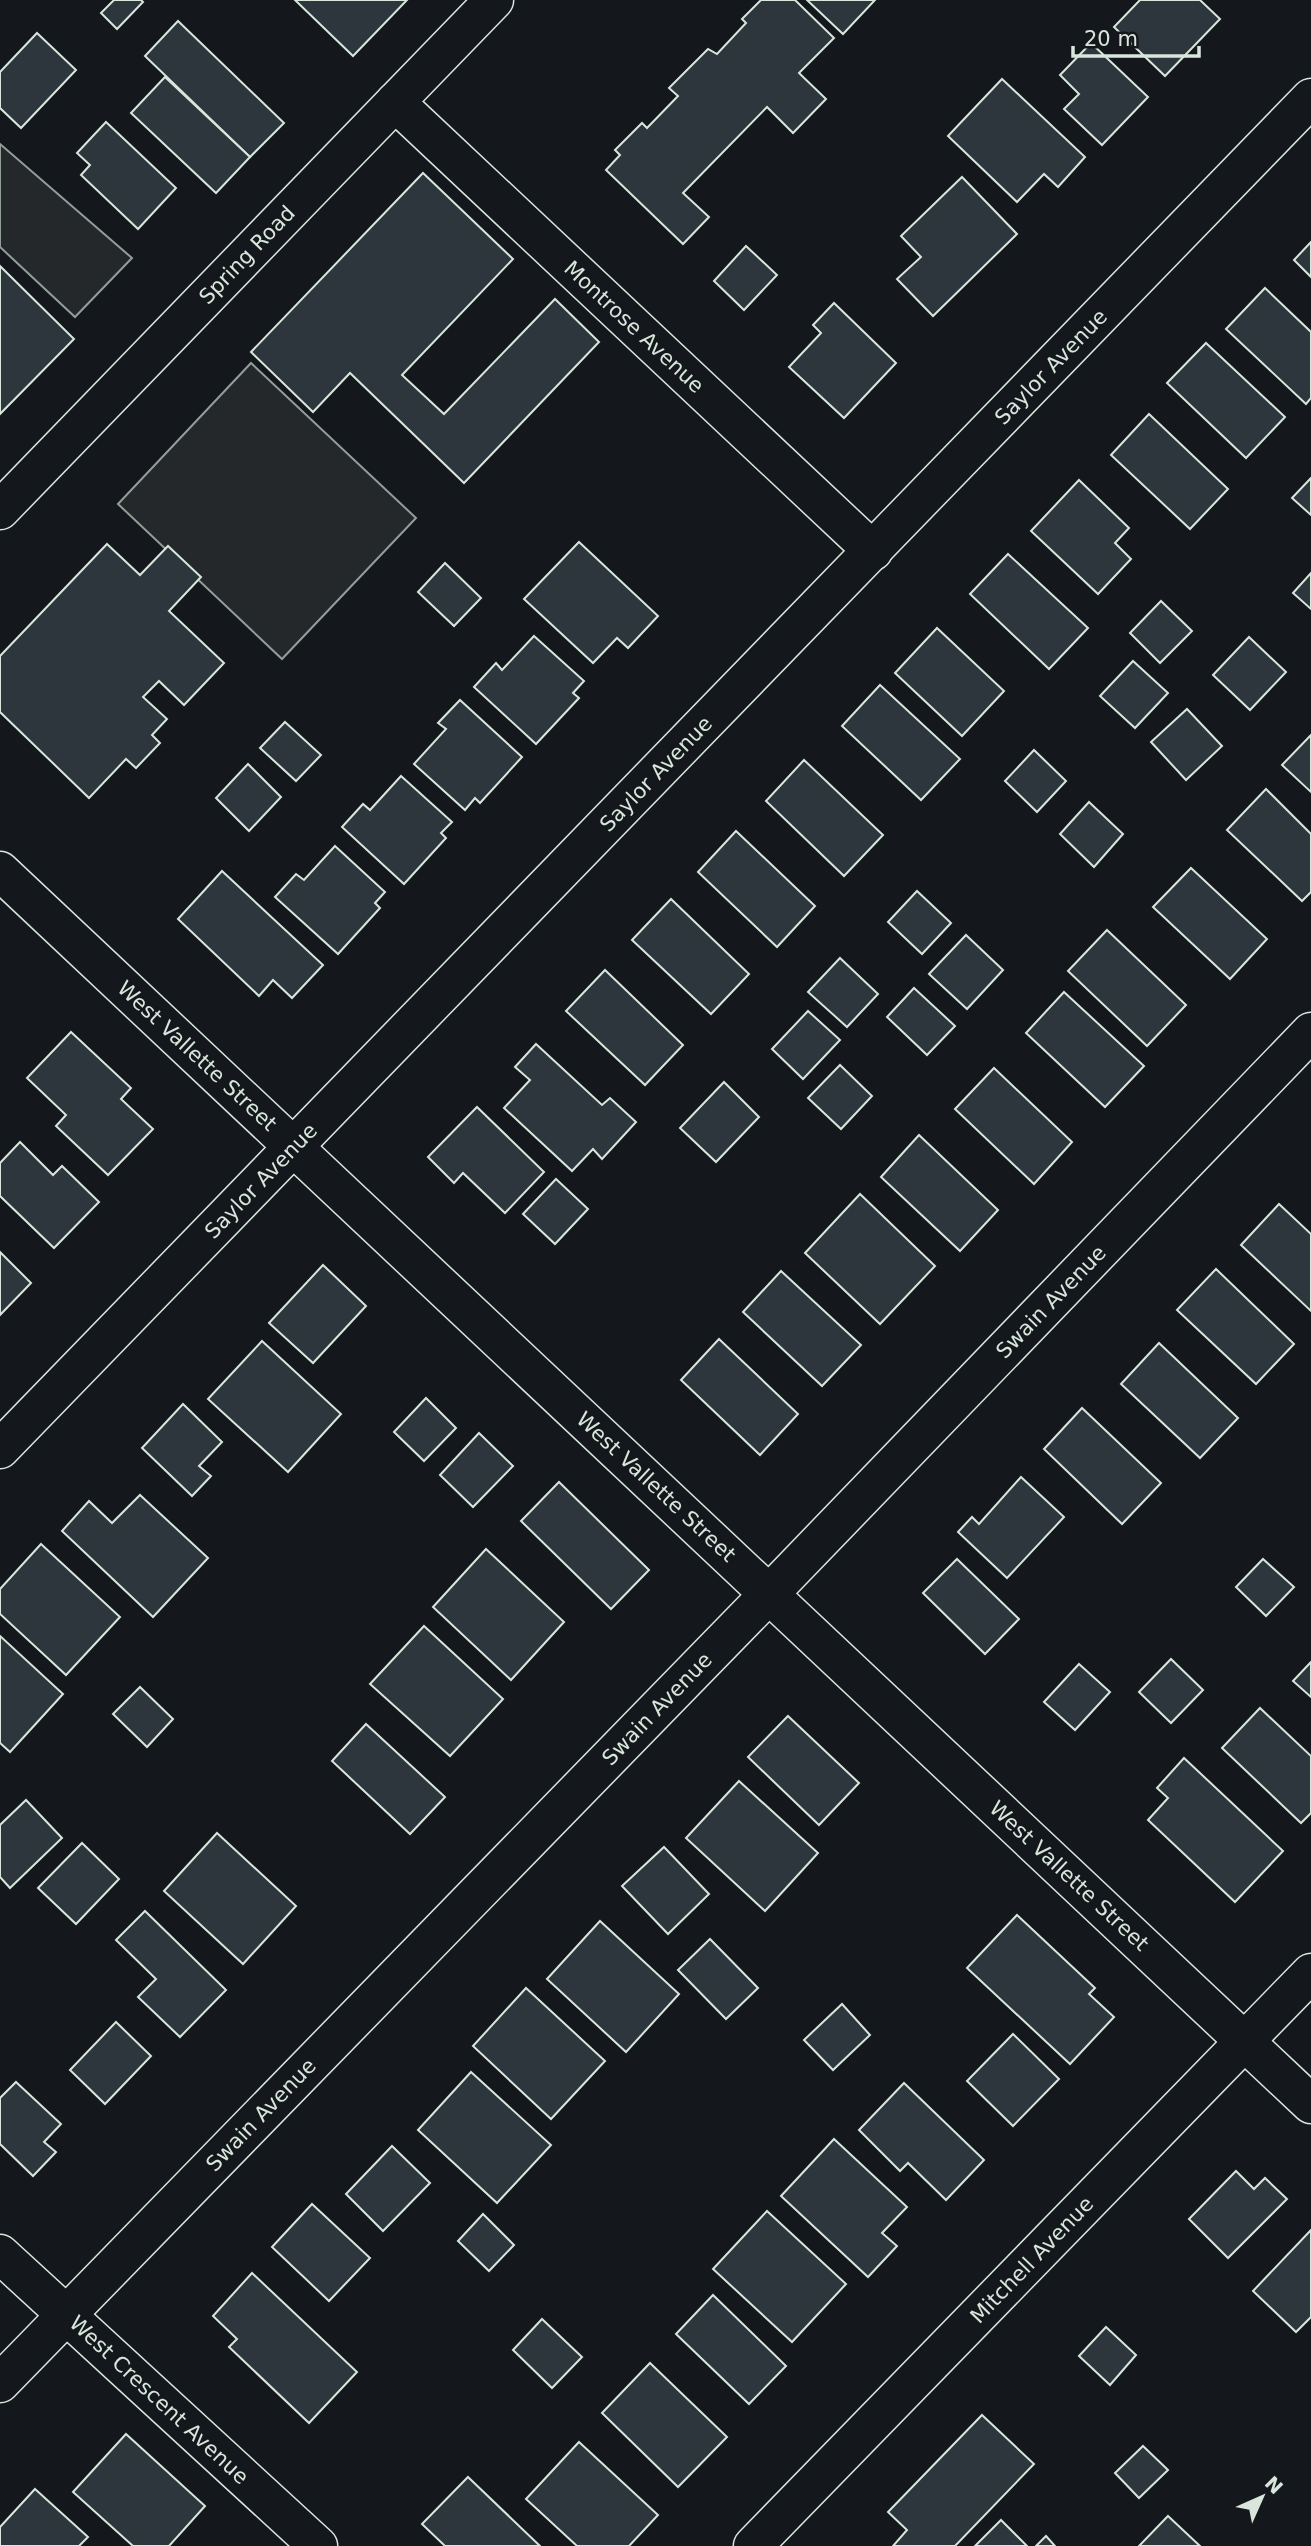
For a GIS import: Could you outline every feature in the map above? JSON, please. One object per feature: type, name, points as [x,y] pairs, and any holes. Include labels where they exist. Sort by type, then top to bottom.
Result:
[{"type":"street","name":"Spring Road","points":[[0,510],[494,0]]},
{"type":"street","name":"Saylor Avenue","points":[[0,1449],[1311,98]]},
{"type":"street","name":"Montrose Avenue","points":[[395,102],[873,551]]},
{"type":"street","name":"West Vallette Street","points":[[0,871],[1311,2104]]},
{"type":"street","name":"Swain Avenue","points":[[0,2383],[769,1594],[1311,1032]]},
{"type":"street","name":"Mitchell Avenue","points":[[753,2546],[1311,1973]]},
{"type":"street","name":"West Crescent Avenue","points":[[0,2254],[318,2546]]},
{"type":"shaded area","points":[[0,144],[132,258],[75,317],[0,247]]},
{"type":"shaded area","points":[[251,363],[416,518],[282,659],[118,504]]},
{"type":"building","points":[[114,0],[143,2],[117,29],[101,13]]},
{"type":"building","points":[[295,0],[407,0],[353,56]]},
{"type":"building","points":[[761,0],[795,0],[834,38],[799,73],[826,99],[793,133],[767,107],[683,193],[709,217],[683,244],[606,170],[620,155],[615,150],[642,123],[647,128],[678,96],[669,88],[708,49],[717,54],[746,23],[742,19]]},
{"type":"building","points":[[807,0],[875,0],[843,34]]},
{"type":"building","points":[[1140,0],[1200,0],[1220,19],[1165,76],[1114,27]]},
{"type":"building","points":[[178,21],[284,123],[250,157],[145,56]]},
{"type":"building","points":[[37,33],[76,70],[21,128],[0,108],[0,72]]},
{"type":"building","points":[[1091,43],[1148,97],[1102,145],[1064,109],[1079,94],[1060,75]]},
{"type":"building","points":[[165,77],[250,157],[216,193],[131,113]]},
{"type":"building","points":[[1002,79],[1085,157],[1058,187],[1044,174],[1017,202],[948,136]]},
{"type":"building","points":[[106,122],[176,188],[138,229],[81,175],[90,165],[77,153]]},
{"type":"building","points":[[423,173],[513,259],[402,375],[444,414],[555,299],[599,342],[464,483],[350,373],[313,412],[251,352]]},
{"type":"building","points":[[962,177],[1017,234],[933,316],[897,279],[921,257],[901,236]]},
{"type":"building","points":[[1311,242],[1311,277],[1294,260]]},
{"type":"building","points":[[746,246],[777,275],[744,310],[714,281]]},
{"type":"building","points":[[0,266],[74,339],[0,414]]},
{"type":"building","points":[[1265,288],[1311,332],[1311,398],[1306,404],[1226,329]]},
{"type":"building","points":[[834,303],[896,363],[844,418],[789,367],[821,333],[813,325]]},
{"type":"building","points":[[1206,343],[1285,417],[1246,458],[1167,383]]},
{"type":"building","points":[[1149,414],[1228,489],[1190,529],[1111,455]]},
{"type":"building","points":[[1311,478],[1311,515],[1292,498]]},
{"type":"building","points":[[1079,480],[1129,528],[1115,543],[1131,559],[1098,594],[1031,531]]},
{"type":"building","points":[[579,542],[658,616],[628,648],[617,638],[593,663],[524,599]]},
{"type":"building","points":[[107,544],[140,575],[168,546],[201,577],[169,611],[224,663],[184,705],[159,681],[143,697],[167,719],[152,735],[160,743],[136,768],[126,759],[89,798],[0,712],[0,656]]},
{"type":"building","points":[[1008,554],[1088,628],[1049,669],[970,594]]},
{"type":"building","points":[[445,563],[481,598],[454,626],[418,592]]},
{"type":"building","points":[[1311,573],[1311,609],[1293,593]]},
{"type":"building","points":[[1161,601],[1192,631],[1160,663],[1130,633]]},
{"type":"building","points":[[937,628],[1004,691],[962,736],[895,673]]},
{"type":"building","points":[[534,636],[584,681],[573,693],[579,698],[536,744],[474,687],[496,663],[502,670]]},
{"type":"building","points":[[1249,637],[1286,672],[1250,710],[1213,675]]},
{"type":"building","points":[[1133,661],[1168,693],[1135,728],[1100,696]]},
{"type":"building","points":[[880,685],[960,759],[921,800],[842,726]]},
{"type":"building","points":[[460,700],[522,757],[480,803],[475,798],[465,810],[414,764],[446,729],[438,723]]},
{"type":"building","points":[[1187,709],[1222,746],[1186,780],[1151,742]]},
{"type":"building","points":[[285,722],[321,755],[296,781],[260,748]]},
{"type":"building","points":[[1311,735],[1311,792],[1282,765]]},
{"type":"building","points":[[1034,750],[1066,781],[1037,812],[1005,781]]},
{"type":"building","points":[[804,760],[883,835],[844,876],[766,801]]},
{"type":"building","points":[[248,764],[281,797],[249,831],[216,798]]},
{"type":"building","points":[[401,776],[452,822],[441,833],[446,838],[404,884],[342,827],[363,804],[370,810]]},
{"type":"building","points":[[1266,789],[1311,834],[1311,892],[1302,901],[1227,830]]},
{"type":"building","points":[[1089,802],[1123,834],[1094,867],[1060,834]]},
{"type":"building","points":[[736,831],[815,906],[777,947],[698,872]]},
{"type":"building","points":[[335,846],[385,892],[375,903],[380,908],[338,954],[275,897],[296,874],[304,880]]},
{"type":"building","points":[[1191,868],[1267,939],[1230,979],[1153,907]]},
{"type":"building","points":[[222,871],[323,965],[292,998],[273,980],[259,996],[178,919]]},
{"type":"building","points":[[917,891],[951,923],[922,954],[888,922]]},
{"type":"building","points":[[671,899],[749,974],[711,1014],[632,940]]},
{"type":"building","points":[[1107,930],[1186,1005],[1147,1046],[1068,971]]},
{"type":"building","points":[[966,935],[1003,970],[967,1009],[929,974]]},
{"type":"building","points":[[840,958],[878,994],[847,1027],[808,992]]},
{"type":"building","points":[[605,970],[683,1045],[645,1085],[566,1011]]},
{"type":"building","points":[[914,988],[955,1026],[927,1055],[887,1017]]},
{"type":"building","points":[[1064,992],[1144,1066],[1105,1107],[1026,1033]]},
{"type":"building","points":[[808,1011],[840,1040],[803,1079],[772,1049]]},
{"type":"building","points":[[71,1032],[131,1088],[121,1099],[153,1129],[108,1175],[56,1126],[66,1115],[27,1078]]},
{"type":"building","points":[[536,1044],[602,1105],[610,1098],[636,1122],[602,1159],[593,1149],[572,1171],[504,1108],[530,1080],[515,1067]]},
{"type":"building","points":[[840,1065],[872,1096],[841,1129],[808,1098]]},
{"type":"building","points":[[994,1068],[1072,1142],[1034,1184],[955,1109]]},
{"type":"building","points":[[724,1082],[759,1117],[716,1162],[680,1128]]},
{"type":"building","points":[[477,1107],[544,1172],[505,1213],[463,1173],[454,1183],[428,1157]]},
{"type":"building","points":[[919,1135],[998,1210],[960,1251],[881,1177]]},
{"type":"building","points":[[20,1142],[53,1175],[62,1166],[99,1202],[54,1248],[0,1196],[0,1163]]},
{"type":"building","points":[[556,1179],[588,1209],[555,1244],[523,1214]]},
{"type":"building","points":[[860,1194],[935,1266],[880,1324],[805,1253]]},
{"type":"building","points":[[1279,1204],[1311,1234],[1311,1311],[1241,1245]]},
{"type":"building","points":[[0,1252],[31,1283],[0,1315]]},
{"type":"building","points":[[323,1265],[366,1306],[313,1363],[269,1323]]},
{"type":"building","points":[[1216,1269],[1294,1344],[1256,1384],[1177,1310]]},
{"type":"building","points":[[781,1271],[861,1345],[822,1386],[743,1312]]},
{"type":"building","points":[[719,1339],[798,1414],[760,1455],[681,1380]]},
{"type":"building","points":[[262,1341],[341,1414],[288,1472],[208,1399]]},
{"type":"building","points":[[1159,1343],[1238,1418],[1200,1458],[1121,1384]]},
{"type":"building","points":[[426,1398],[456,1428],[424,1461],[394,1432]]},
{"type":"building","points":[[183,1404],[222,1442],[199,1466],[211,1476],[192,1496],[142,1448]]},
{"type":"building","points":[[1082,1408],[1161,1483],[1122,1524],[1044,1449]]},
{"type":"building","points":[[479,1433],[513,1466],[473,1507],[440,1475]]},
{"type":"building","points":[[1021,1477],[1064,1517],[1007,1578],[958,1532],[972,1517],[979,1524]]},
{"type":"building","points":[[559,1482],[649,1570],[611,1609],[521,1521]]},
{"type":"building","points":[[140,1495],[208,1558],[153,1617],[62,1531],[89,1501],[112,1523]]},
{"type":"building","points":[[41,1544],[120,1617],[66,1675],[0,1614],[0,1589]]},
{"type":"building","points":[[486,1549],[564,1622],[511,1680],[433,1607]]},
{"type":"building","points":[[957,1559],[1019,1619],[985,1654],[923,1593]]},
{"type":"building","points":[[1263,1559],[1294,1587],[1266,1616],[1236,1587]]},
{"type":"building","points":[[424,1626],[503,1699],[450,1756],[370,1684]]},
{"type":"building","points":[[0,1636],[63,1694],[10,1752],[0,1743]]},
{"type":"building","points":[[1171,1659],[1203,1690],[1171,1723],[1139,1692]]},
{"type":"building","points":[[1311,1662],[1311,1697],[1293,1681]]},
{"type":"building","points":[[1079,1664],[1110,1692],[1075,1730],[1044,1702]]},
{"type":"building","points":[[140,1687],[173,1719],[147,1747],[113,1714]]},
{"type":"building","points":[[1260,1708],[1311,1756],[1311,1813],[1301,1823],[1222,1748]]},
{"type":"building","points":[[788,1716],[859,1783],[819,1825],[748,1757]]},
{"type":"building","points":[[366,1724],[445,1797],[410,1834],[332,1761]]},
{"type":"building","points":[[1184,1758],[1283,1851],[1235,1902],[1148,1820],[1168,1798],[1157,1788]]},
{"type":"building","points":[[739,1781],[818,1853],[765,1911],[686,1838]]},
{"type":"building","points":[[26,1800],[62,1838],[10,1888],[0,1877],[0,1825]]},
{"type":"building","points":[[217,1833],[296,1906],[243,1964],[164,1891]]},
{"type":"building","points":[[82,1843],[119,1879],[76,1924],[38,1888]]},
{"type":"building","points":[[664,1847],[709,1894],[668,1934],[622,1886]]},
{"type":"building","points":[[145,1911],[226,1990],[180,2037],[138,1997],[156,1979],[116,1940]]},
{"type":"building","points":[[1017,1915],[1095,1988],[1089,1994],[1114,2017],[1070,2064],[967,1968]]},
{"type":"building","points":[[600,1921],[679,1994],[626,2052],[547,1979]]},
{"type":"building","points":[[710,1939],[758,1988],[726,2019],[678,1970]]},
{"type":"building","points":[[526,1988],[605,2061],[551,2119],[473,2046]]},
{"type":"building","points":[[842,2004],[870,2035],[833,2070],[804,2040]]},
{"type":"building","points":[[116,2022],[151,2056],[105,2104],[70,2070]]},
{"type":"building","points":[[1013,2034],[1059,2079],[1013,2126],[967,2081]]},
{"type":"building","points":[[471,2072],[551,2145],[497,2203],[418,2130]]},
{"type":"building","points":[[16,2082],[61,2124],[44,2142],[56,2152],[33,2176],[0,2144],[0,2098]]},
{"type":"building","points":[[904,2083],[984,2160],[946,2200],[908,2163],[900,2171],[859,2130]]},
{"type":"building","points":[[834,2139],[907,2207],[882,2233],[897,2246],[868,2277],[781,2196]]},
{"type":"building","points":[[392,2146],[430,2183],[383,2231],[346,2194]]},
{"type":"building","points":[[1236,2171],[1254,2189],[1265,2178],[1287,2199],[1228,2258],[1189,2219]]},
{"type":"building","points":[[312,2204],[370,2258],[329,2301],[272,2247]]},
{"type":"building","points":[[767,2211],[846,2284],[792,2342],[713,2269]]},
{"type":"building","points":[[483,2214],[514,2245],[489,2271],[458,2241]]},
{"type":"building","points":[[1311,2230],[1311,2317],[1296,2332],[1253,2291]]},
{"type":"building","points":[[252,2273],[357,2372],[309,2423],[229,2347],[237,2339],[213,2316]]},
{"type":"building","points":[[713,2295],[786,2366],[749,2404],[676,2334]]},
{"type":"building","points":[[542,2319],[582,2357],[552,2388],[513,2350]]},
{"type":"building","points":[[1106,2327],[1136,2355],[1110,2385],[1079,2356]]},
{"type":"building","points":[[650,2363],[727,2437],[678,2487],[602,2413]]},
{"type":"building","points":[[982,2415],[1034,2464],[955,2546],[893,2546],[907,2530],[888,2512]]},
{"type":"building","points":[[126,2434],[205,2506],[169,2546],[133,2546],[73,2492]]},
{"type":"building","points":[[579,2442],[658,2515],[629,2546],[577,2546],[526,2499]]},
{"type":"building","points":[[1143,2446],[1168,2470],[1139,2498],[1115,2473]]},
{"type":"building","points":[[468,2477],[540,2546],[445,2546],[422,2524]]},
{"type":"building","points":[[35,2489],[88,2537],[79,2546],[0,2546],[0,2527]]},
{"type":"building","points":[[1168,2516],[1200,2546],[1139,2546]]},
{"type":"building","points":[[1001,2520],[1027,2546],[975,2546]]},
{"type":"building","points":[[1046,2536],[1055,2546],[1036,2546]]}]
